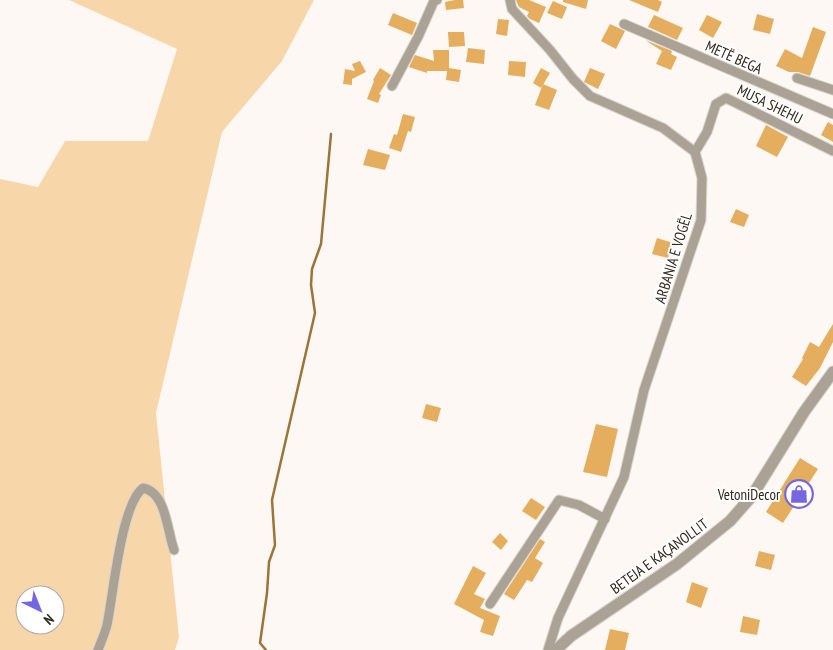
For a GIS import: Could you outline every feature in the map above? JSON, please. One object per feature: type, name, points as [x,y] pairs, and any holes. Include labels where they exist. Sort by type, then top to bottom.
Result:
[{"type":"street","points":[[392,86],[418,37],[434,1],[438,0]]},
{"type":"street","points":[[510,0],[512,9],[590,96],[663,128],[695,152]]},
{"type":"street","name":"METË BEGA","points":[[624,24],[833,114]]},
{"type":"street","points":[[798,78],[833,90]]},
{"type":"street","name":"MUSA SHEHU","points":[[695,152],[707,132],[716,104],[726,98],[833,151]]},
{"type":"street","name":"ARBANIA E VOGËL","points":[[548,650],[558,618],[624,477],[644,390],[701,220],[702,178],[695,152]]},
{"type":"street","name":"BETEJA E KAÇANOLLIT","points":[[556,650],[571,636],[677,564],[730,522],[752,496],[804,412],[833,372]]},
{"type":"street","points":[[98,650],[107,626],[117,556],[131,509],[138,491],[143,488],[153,492],[161,501],[174,550]]},
{"type":"street","points":[[490,604],[559,500],[579,505],[605,518]]},
{"type":"shaded area","points":[[69,0],[314,0],[282,61],[222,132],[156,413],[179,637],[175,650],[0,650],[0,179],[38,187],[65,141],[148,141],[177,49]]},
{"type":"building","points":[[463,0],[464,8],[446,10],[445,2]]},
{"type":"building","points":[[516,0],[529,0],[546,7],[539,23],[527,16],[529,12],[519,7]]},
{"type":"building","points":[[563,0],[588,0],[586,9],[563,2]]},
{"type":"building","points":[[629,0],[658,0],[662,2],[658,12]]},
{"type":"building","points":[[553,1],[567,7],[562,19],[547,13]]},
{"type":"building","points":[[393,13],[417,23],[412,35],[388,25]]},
{"type":"building","points":[[757,14],[774,19],[770,34],[753,30]]},
{"type":"building","points":[[654,15],[683,28],[677,40],[648,27]]},
{"type":"building","points":[[707,15],[722,22],[713,38],[699,30]]},
{"type":"building","points":[[498,19],[509,20],[507,36],[496,34]]},
{"type":"building","points":[[610,24],[625,31],[616,49],[601,41]]},
{"type":"building","points":[[813,27],[826,32],[810,76],[798,72],[789,72],[776,66],[785,49],[802,58]]},
{"type":"building","points":[[448,32],[464,32],[465,46],[449,47]]},
{"type":"building","points":[[645,40],[672,51],[671,54],[677,57],[671,70],[656,64],[662,51]]},
{"type":"building","points":[[468,48],[485,50],[484,64],[466,62]]},
{"type":"building","points":[[433,50],[449,50],[449,68],[461,70],[459,82],[446,80],[447,71],[427,71],[427,73],[409,67],[415,55],[434,61]]},
{"type":"building","points":[[360,61],[366,72],[352,79],[352,85],[343,84],[345,69],[355,71],[352,64]]},
{"type":"building","points":[[509,61],[526,62],[525,77],[508,75]]},
{"type":"building","points":[[380,68],[391,75],[379,94],[381,95],[378,103],[367,99],[373,80]]},
{"type":"building","points":[[541,68],[550,73],[541,88],[533,83]]},
{"type":"building","points":[[590,68],[605,74],[598,89],[584,82]]},
{"type":"building","points":[[543,84],[557,90],[549,110],[535,105]]},
{"type":"building","points":[[403,114],[415,117],[411,132],[408,131],[401,152],[389,148],[394,134],[397,135]]},
{"type":"building","points":[[828,122],[833,125],[833,142],[821,135]]},
{"type":"building","points":[[766,125],[788,137],[777,157],[756,146]]},
{"type":"building","points":[[368,149],[390,155],[385,170],[363,165]]},
{"type":"building","points":[[736,209],[749,215],[744,227],[730,222]]},
{"type":"building","points":[[657,238],[673,243],[668,258],[652,254]]},
{"type":"building","points":[[833,324],[833,342],[820,368],[806,386],[792,377],[803,359],[810,342],[819,347]]},
{"type":"building","points":[[426,404],[441,408],[437,422],[422,418]]},
{"type":"building","points":[[596,424],[618,429],[607,477],[583,472]]},
{"type":"building","points":[[800,458],[818,469],[783,523],[766,512]]},
{"type":"building","points":[[531,498],[545,507],[536,520],[522,511]]},
{"type":"building","points":[[500,533],[508,541],[501,550],[492,542]]},
{"type":"building","points":[[540,539],[545,542],[535,558],[543,563],[532,582],[527,580],[514,600],[504,594]]},
{"type":"building","points":[[759,551],[775,555],[771,570],[755,566]]},
{"type":"building","points":[[473,566],[486,573],[474,594],[485,599],[480,608],[500,616],[493,636],[480,632],[484,620],[454,604]]},
{"type":"building","points":[[692,582],[708,588],[701,608],[686,602]]},
{"type":"building","points":[[743,616],[760,620],[757,635],[740,632]]},
{"type":"building","points":[[610,629],[629,633],[625,650],[605,650]]},
{"type":"waterway","points":[[266,650],[260,643],[269,562],[275,545],[272,500],[315,313],[311,285],[312,269],[321,244],[331,134]]},
{"type":"place","name":"VetoniDecor","points":[[799,494]]}]
